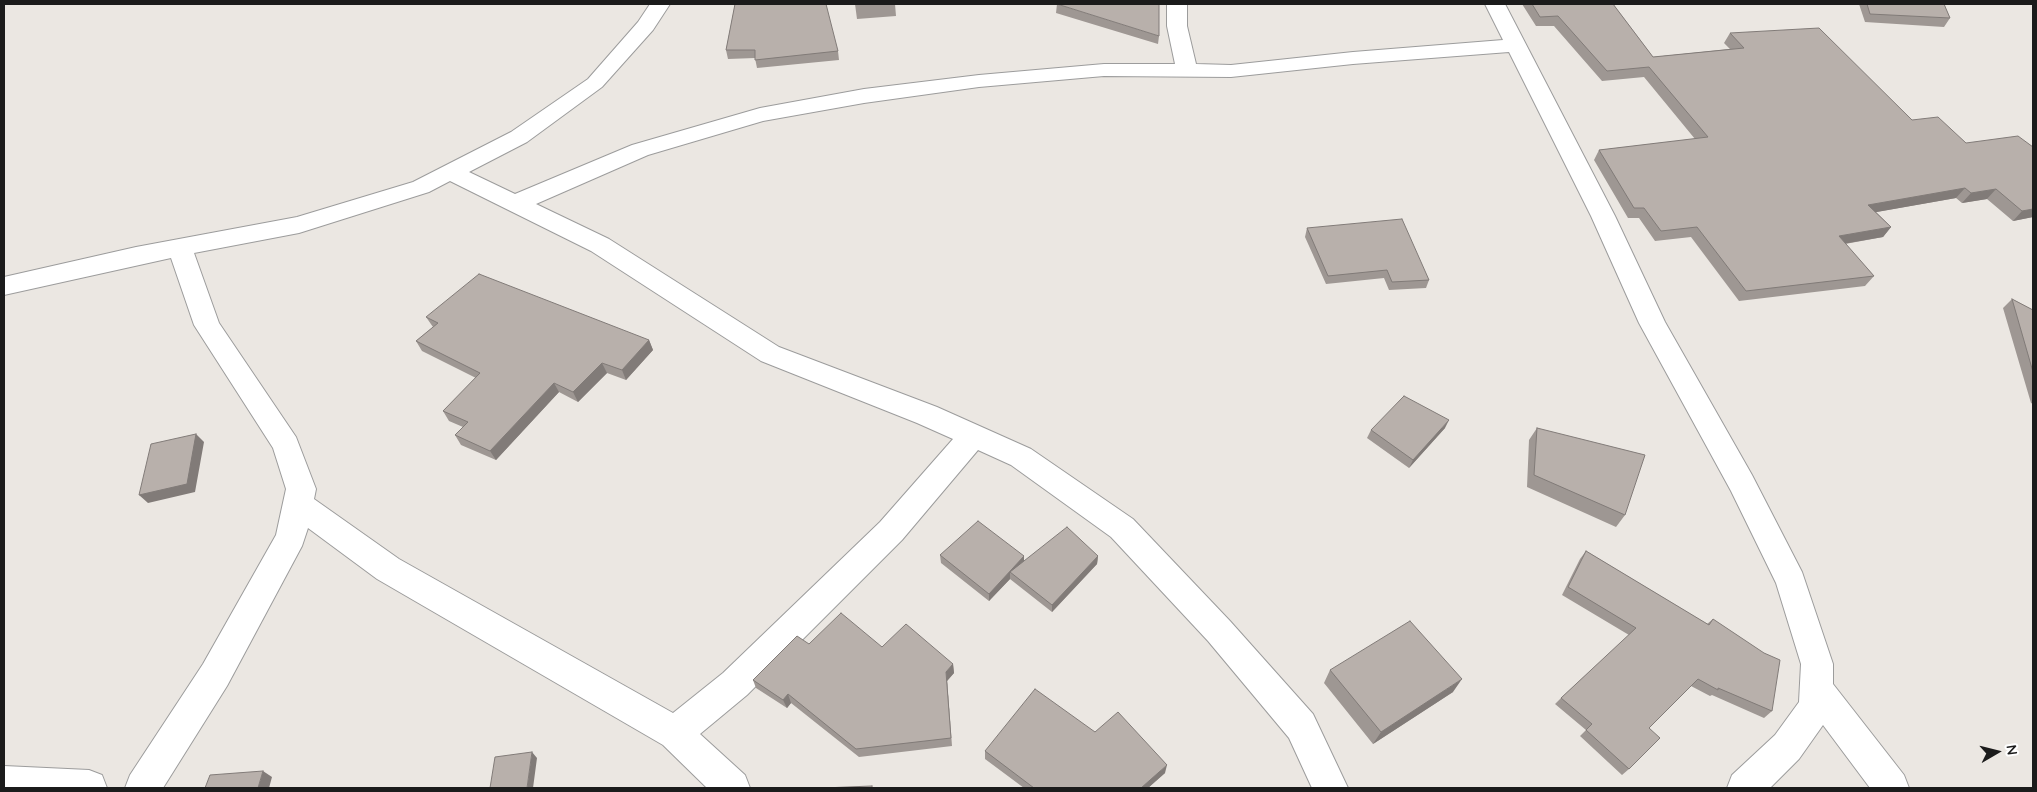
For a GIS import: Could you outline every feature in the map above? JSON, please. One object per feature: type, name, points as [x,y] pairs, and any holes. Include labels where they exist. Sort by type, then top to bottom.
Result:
[{"type":"street","points":[[4,286],[180,248],[299,225],[421,186],[519,137],[595,83],[646,26],[660,4]]},
{"type":"street","points":[[1177,4],[1177,26],[1187,70]]},
{"type":"street","points":[[1495,4],[1603,216],[1652,323],[1742,484],[1791,582],[1817,664],[1816,707],[1787,747],[1745,788]]},
{"type":"street","points":[[514,204],[640,150],[760,115],[864,96],[979,81],[1104,70],[1231,70],[1516,45]]},
{"type":"street","points":[[450,172],[600,245],[770,354],[927,415],[1021,457],[1122,528],[1220,632],[1301,726],[1330,788]]},
{"type":"street","points":[[143,788],[215,675],[291,537],[301,489],[286,445],[207,325],[180,248]]},
{"type":"street","points":[[676,733],[734,684],[891,531],[973,436]]},
{"type":"street","points":[[297,504],[388,569],[676,733],[732,788]]},
{"type":"street","points":[[1816,688],[1891,788]]},
{"type":"street","points":[[4,783],[89,788]]},
{"type":"building","points":[[735,4],[826,4],[838,51],[755,60],[755,50],[726,50]]},
{"type":"building","points":[[1057,4],[1159,4],[1159,36]]},
{"type":"building","points":[[1532,4],[1613,4],[1653,57],[1744,48],[1730,33],[1819,28],[1912,120],[1938,117],[1966,143],[2018,136],[2033,147],[2033,209],[2022,211],[1996,189],[1971,193],[1965,188],[1868,205],[1891,227],[1839,236],[1874,276],[1746,291],[1697,227],[1661,231],[1644,208],[1634,208],[1599,150],[1708,137],[1649,67],[1607,71],[1558,16],[1540,17]]},
{"type":"building","points":[[1867,4],[1944,4],[1950,18],[1870,14]]},
{"type":"building","points":[[1402,219],[1429,280],[1392,282],[1387,270],[1328,276],[1307,228]]},
{"type":"building","points":[[479,274],[649,340],[622,370],[602,363],[573,392],[554,383],[490,451],[455,435],[468,422],[443,411],[480,373],[416,341],[438,323],[426,317]]},
{"type":"building","points":[[2012,299],[2033,310],[2033,372]]},
{"type":"building","points":[[1404,396],[1449,420],[1413,460],[1371,430]]},
{"type":"building","points":[[1537,428],[1645,455],[1625,515],[1534,475]]},
{"type":"building","points":[[196,434],[187,484],[139,495],[151,444]]},
{"type":"building","points":[[978,521],[1024,556],[989,594],[940,555]]},
{"type":"building","points":[[1067,527],[1098,556],[1052,605],[1010,572]]},
{"type":"building","points":[[1586,551],[1709,625],[1713,619],[1764,653],[1780,660],[1772,711],[1718,688],[1718,690],[1698,679],[1649,728],[1660,738],[1629,769],[1586,730],[1592,724],[1561,698],[1636,628],[1568,587]]},
{"type":"building","points":[[841,613],[882,647],[906,624],[953,664],[946,672],[951,738],[856,749],[788,694],[783,700],[753,680],[797,636],[809,644]]},
{"type":"building","points":[[1410,621],[1462,679],[1381,732],[1330,670]]},
{"type":"building","points":[[1035,689],[1095,732],[1118,712],[1167,765],[1141,788],[1034,788],[985,751]]},
{"type":"building","points":[[532,752],[527,788],[490,788],[495,757]]},
{"type":"building","points":[[263,771],[258,788],[205,788],[210,775]]},
{"type":"building","points":[[872,786],[872,788],[823,788]]}]
